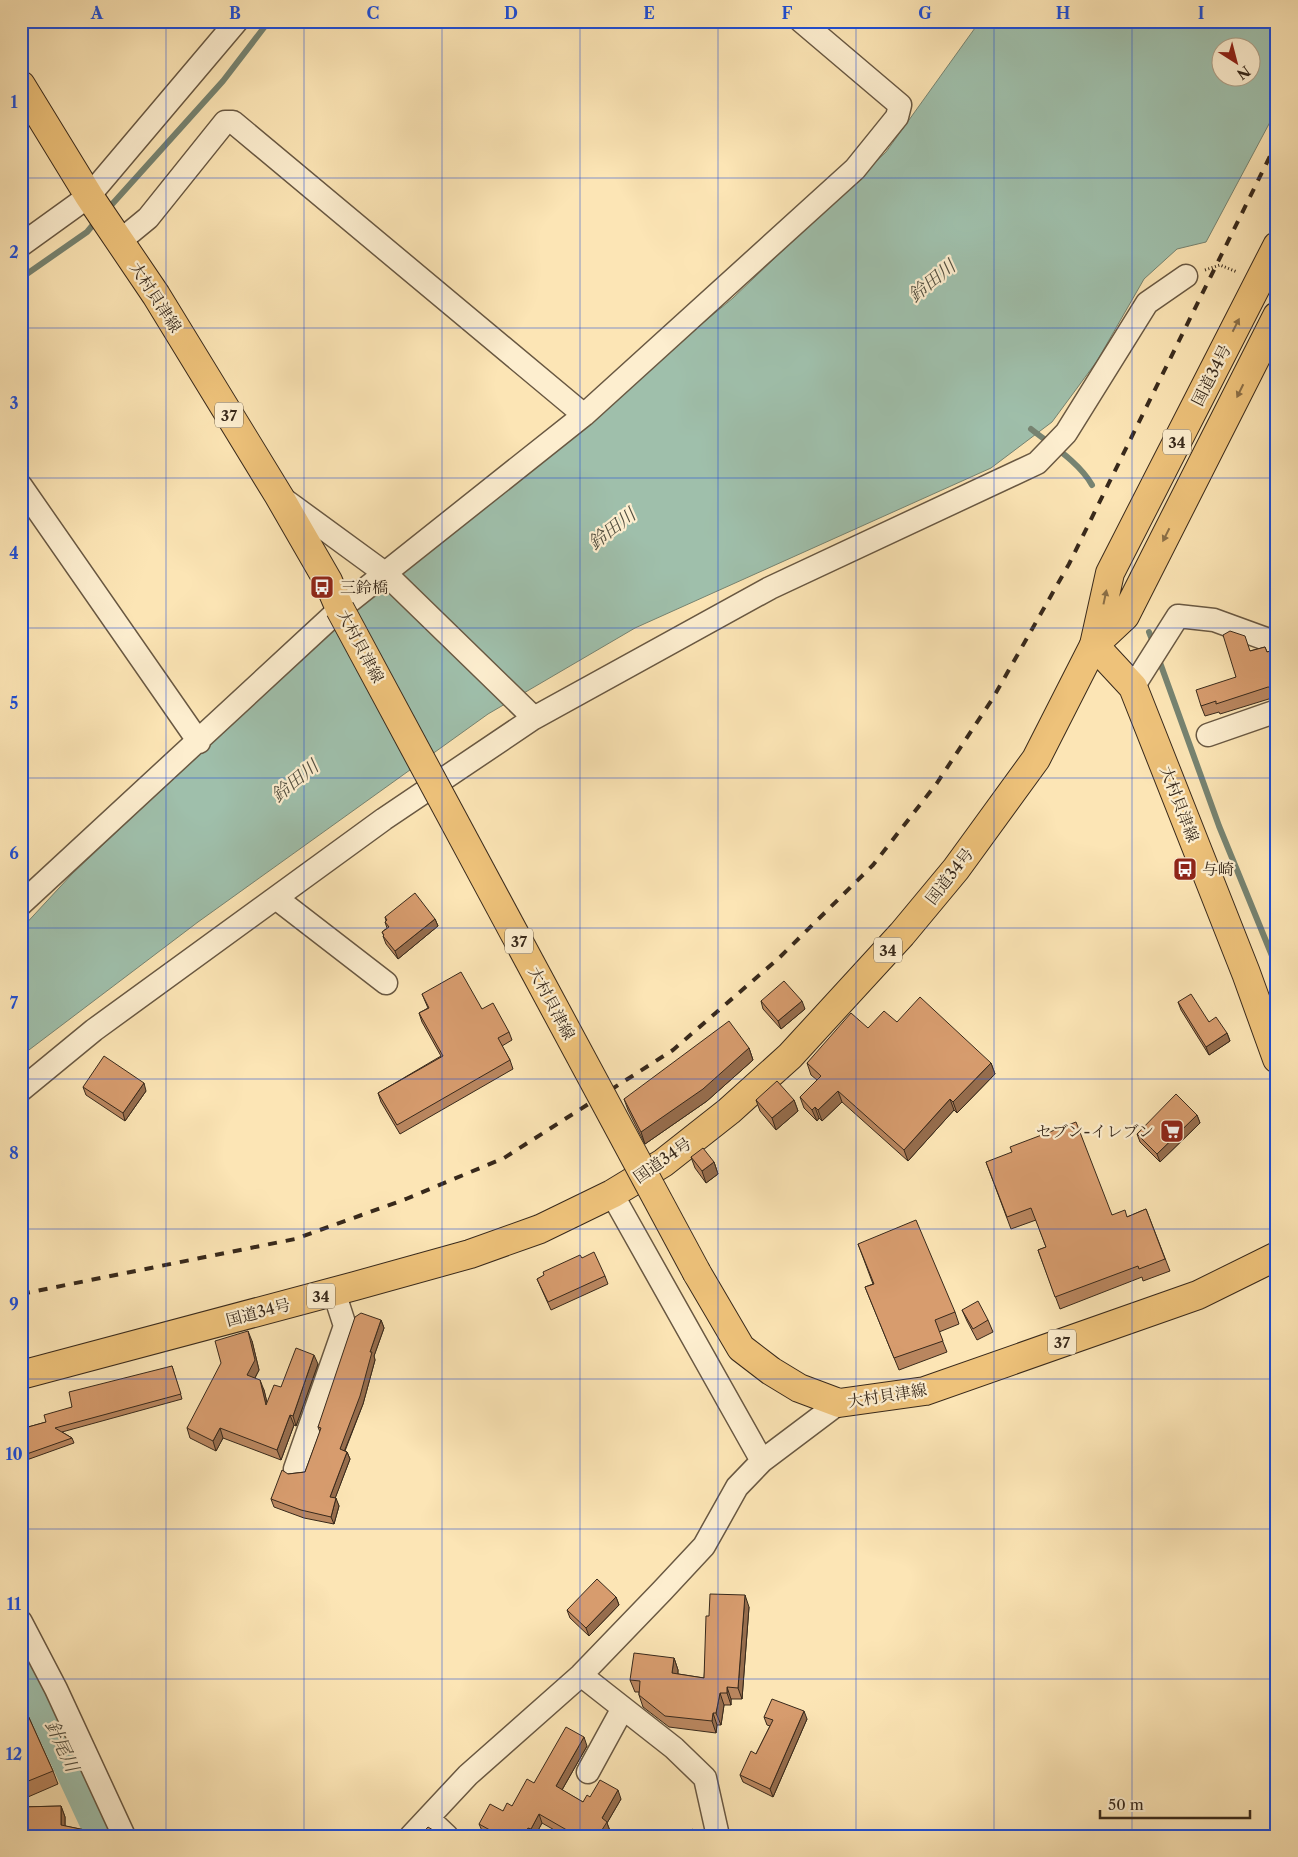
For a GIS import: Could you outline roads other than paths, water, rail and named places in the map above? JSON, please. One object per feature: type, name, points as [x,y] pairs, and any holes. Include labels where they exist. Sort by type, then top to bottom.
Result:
[{"type":"main road","name":"大村貝津線","points":[[21,85],[91,198],[156,295],[279,496],[328,581],[340,609],[697,1273],[740,1348],[772,1372],[799,1388],[839,1403],[925,1391],[1198,1295],[1277,1256]]},
{"type":"main road","name":"国道34号","points":[[21,1375],[470,1254],[522,1235],[612,1194],[663,1164],[749,1093],[790,1056],[902,934],[956,868],[1036,759],[1094,645],[1110,573],[1277,246]]},
{"type":"main road","name":"国道34号","points":[[1094,645],[1125,616],[1277,316]]},
{"type":"main road","name":"大村貝津線","points":[[1094,645],[1139,676],[1277,1059]]},
{"type":"street","points":[[21,245],[91,198],[237,21]]},
{"type":"street","points":[[21,904],[199,742],[340,609],[390,579],[584,415],[855,169],[897,117],[900,105],[801,21]]},
{"type":"street","points":[[115,234],[148,218],[225,122],[233,122],[584,415]]},
{"type":"street","points":[[21,1090],[94,1030],[384,819],[526,712],[770,588],[1037,462],[1066,433],[1148,303],[1186,276]]},
{"type":"street","points":[[21,486],[199,742]]},
{"type":"street","points":[[279,496],[390,579],[526,712]]},
{"type":"street","points":[[1139,676],[1178,616],[1214,620],[1277,643]]},
{"type":"street","points":[[1208,735],[1277,711]]},
{"type":"street","points":[[276,898],[386,983]]},
{"type":"street","points":[[612,1194],[762,1461]]},
{"type":"street","points":[[295,1469],[331,1395],[345,1326],[334,1292]]},
{"type":"street","points":[[411,1836],[468,1775],[581,1675],[704,1546],[737,1487],[762,1461],[839,1403]]},
{"type":"street","points":[[21,1622],[56,1689],[124,1836]]},
{"type":"street","points":[[581,1675],[674,1748],[705,1778],[718,1836]]},
{"type":"street","points":[[588,1772],[622,1708]]},
{"type":"street","points":[[428,1818],[447,1836]]},
{"type":"water","name":"鈴田川","points":[[980,21],[1277,21],[1277,109],[1206,242],[1177,249],[1144,279],[1097,361],[1052,422],[991,468],[635,628],[488,714],[198,922],[21,1056],[21,929],[72,874],[326,635],[733,298],[886,152]]},
{"type":"waterway","points":[[106,211],[223,81],[269,21]]},
{"type":"waterway","points":[[21,278],[87,232],[97,220]]},
{"type":"waterway","points":[[1031,429],[1072,461],[1092,485]]},
{"type":"waterway","points":[[1149,632],[1154,645]]},
{"type":"waterway","points":[[1158,657],[1219,826],[1277,968]]},
{"type":"waterway","name":"針尾川","points":[[21,1657],[104,1836]]},
{"type":"railway","points":[[21,1294],[295,1239],[406,1199],[504,1158],[673,1050],[779,958],[873,865],[937,783],[993,698],[1069,564],[1277,142]]},
{"type":"place","name":"三鈴橋","points":[[322,587]]},
{"type":"place","name":"与崎","points":[[1185,869]]},
{"type":"place","name":"セブン-イレブン","points":[[1172,1131]]}]
